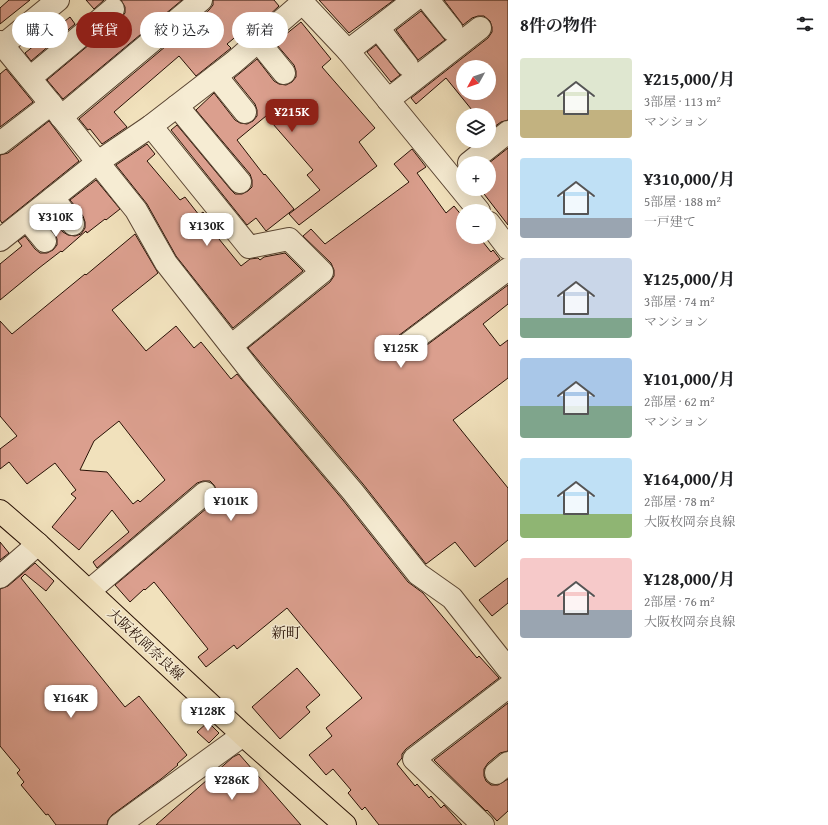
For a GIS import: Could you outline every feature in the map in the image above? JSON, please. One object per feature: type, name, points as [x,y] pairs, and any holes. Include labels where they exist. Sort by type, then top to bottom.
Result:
[{"type":"main road","name":"大阪枚岡奈良線","points":[[0,511],[38,544],[243,734],[345,825]]},
{"type":"street","points":[[58,0],[1,44],[136,210],[166,263],[231,346],[418,574],[452,598],[508,669]]},
{"type":"street","points":[[0,143],[56,110],[201,0]]},
{"type":"street","points":[[348,51],[414,0]]},
{"type":"street","points":[[428,0],[452,30]]},
{"type":"street","points":[[288,13],[301,1],[348,51],[388,100],[456,171]]},
{"type":"street","points":[[30,78],[113,9]]},
{"type":"street","points":[[378,28],[407,65]]},
{"type":"street","points":[[388,100],[480,28]]},
{"type":"street","points":[[0,240],[98,162],[151,126],[250,48]]},
{"type":"street","points":[[264,48],[284,73]]},
{"type":"street","points":[[216,76],[245,112]]},
{"type":"street","points":[[177,106],[240,182]]},
{"type":"street","points":[[151,126],[249,247],[289,239],[322,272],[231,346]]},
{"type":"street","points":[[478,156],[508,132]]},
{"type":"street","points":[[53,198],[73,224]]},
{"type":"street","points":[[27,219],[45,241]]},
{"type":"street","points":[[405,346],[508,269]]},
{"type":"street","points":[[89,592],[205,494]]},
{"type":"street","points":[[0,576],[38,544]]},
{"type":"street","points":[[483,825],[414,759],[508,687]]},
{"type":"street","points":[[119,825],[243,734]]},
{"type":"building","points":[[9,0],[30,0],[15,12],[12,12],[12,14],[0,24],[0,8]]},
{"type":"building","points":[[86,0],[104,0],[94,9]]},
{"type":"building","points":[[121,0],[182,0],[168,12],[140,12],[140,35],[132,42],[132,12],[125,12],[125,7]]},
{"type":"building","points":[[213,0],[274,0],[279,6],[273,12],[232,12],[232,40],[227,44],[231,48],[196,76],[179,56],[114,112],[127,127],[102,144],[90,129],[88,130],[79,119],[164,48],[224,48],[224,12],[207,12],[213,5]]},
{"type":"building","points":[[319,0],[394,0],[349,33]]},
{"type":"building","points":[[444,0],[508,0],[508,120],[496,126],[496,108],[470,108],[464,100],[496,100],[496,60],[460,60],[488,38],[492,32],[490,21],[484,16],[472,18],[463,25]]},
{"type":"building","points":[[421,11],[445,40],[418,60],[396,30]]},
{"type":"building","points":[[70,17],[75,24],[68,30],[68,19]]},
{"type":"building","points":[[301,22],[331,59],[322,67],[375,128],[359,142],[377,166],[299,225],[289,214],[320,190],[307,175],[313,170],[266,116],[237,140],[264,175],[265,174],[294,209],[266,231],[256,218],[247,225],[171,130],[177,125],[235,194],[242,194],[248,191],[252,187],[250,174],[196,110],[214,93],[235,120],[240,123],[247,124],[253,121],[257,116],[255,104],[234,78],[257,59],[274,81],[279,84],[286,85],[292,82],[296,77],[294,65],[280,48],[288,48],[288,33]]},
{"type":"building","points":[[376,45],[400,75],[391,82],[367,52]]},
{"type":"building","points":[[31,48],[46,48],[31,61],[25,53]]},
{"type":"building","points":[[85,48],[124,48],[63,99],[47,80]]},
{"type":"building","points":[[456,63],[456,90],[446,78],[416,104],[411,98]]},
{"type":"building","points":[[6,69],[33,102],[0,127],[0,74]]},
{"type":"building","points":[[49,121],[79,161],[2,223],[0,220],[0,155],[8,153]]},
{"type":"building","points":[[147,144],[155,154],[147,161],[180,200],[185,197],[199,215],[203,212],[213,225],[210,228],[241,266],[250,259],[258,258],[260,260],[264,257],[285,253],[303,271],[233,328],[176,256],[147,204],[116,165]]},
{"type":"building","points":[[508,148],[508,225],[496,209],[496,204],[492,204],[486,196],[496,196],[496,157]]},
{"type":"building","points":[[412,149],[426,167],[417,173],[446,213],[454,206],[456,208],[456,244],[485,244],[491,252],[493,250],[500,259],[398,336],[393,341],[395,353],[400,358],[412,356],[508,285],[508,304],[483,324],[500,346],[508,340],[508,378],[453,420],[508,488],[508,540],[475,567],[455,542],[426,564],[363,484],[248,348],[330,282],[334,276],[334,270],[331,263],[303,236],[311,229],[325,244],[409,182],[394,164]]},
{"type":"building","points":[[96,180],[120,209],[87,233],[86,231],[62,252],[61,251],[39,268],[0,300],[0,264],[22,246],[18,241],[25,236],[40,253],[47,253],[53,250],[57,245],[57,239],[55,233],[44,221],[51,216],[63,232],[68,235],[75,236],[81,234],[85,228],[85,222],[83,216],[70,200]]},
{"type":"building","points":[[135,234],[158,273],[112,310],[146,351],[176,326],[194,348],[201,342],[231,379],[237,374],[343,500],[408,582],[423,593],[477,658],[479,656],[499,678],[406,749],[402,754],[402,758],[397,764],[415,786],[417,784],[429,798],[431,796],[441,808],[444,805],[462,825],[379,825],[365,807],[362,810],[348,793],[351,790],[333,769],[326,775],[309,755],[332,736],[326,728],[362,698],[287,608],[237,649],[234,645],[206,667],[198,657],[208,649],[154,582],[130,602],[115,585],[213,503],[217,498],[217,491],[210,481],[197,483],[97,568],[93,562],[129,532],[112,510],[79,550],[52,527],[76,498],[71,494],[76,490],[55,463],[27,484],[9,462],[0,469],[0,449],[17,436],[0,416],[0,321],[12,334],[85,274],[86,275]],"holes":[[[119,421],[165,480],[140,502],[138,500],[133,504],[107,472],[80,470],[94,441]]]},
{"type":"building","points":[[0,542],[9,553],[0,560]]},
{"type":"building","points":[[35,563],[54,581],[46,591],[25,574],[21,578],[125,707],[139,696],[187,755],[177,764],[178,765],[161,779],[112,815],[108,820],[107,825],[56,825],[48,814],[46,815],[21,785],[24,782],[17,773],[20,770],[0,746],[0,589],[8,586]]},
{"type":"building","points":[[508,578],[508,603],[492,616],[479,600]]},
{"type":"building","points":[[297,668],[320,695],[306,707],[310,712],[280,739],[252,707]]},
{"type":"building","points":[[508,703],[508,751],[500,753],[488,763],[484,769],[486,781],[491,785],[498,785],[508,779],[508,811],[497,821],[434,760]]},
{"type":"building","points":[[208,722],[219,733],[209,743],[197,732]]},
{"type":"building","points":[[239,754],[301,825],[156,825],[233,757]]},
{"type":"district","name":"新町","points":[[286,633]]}]
